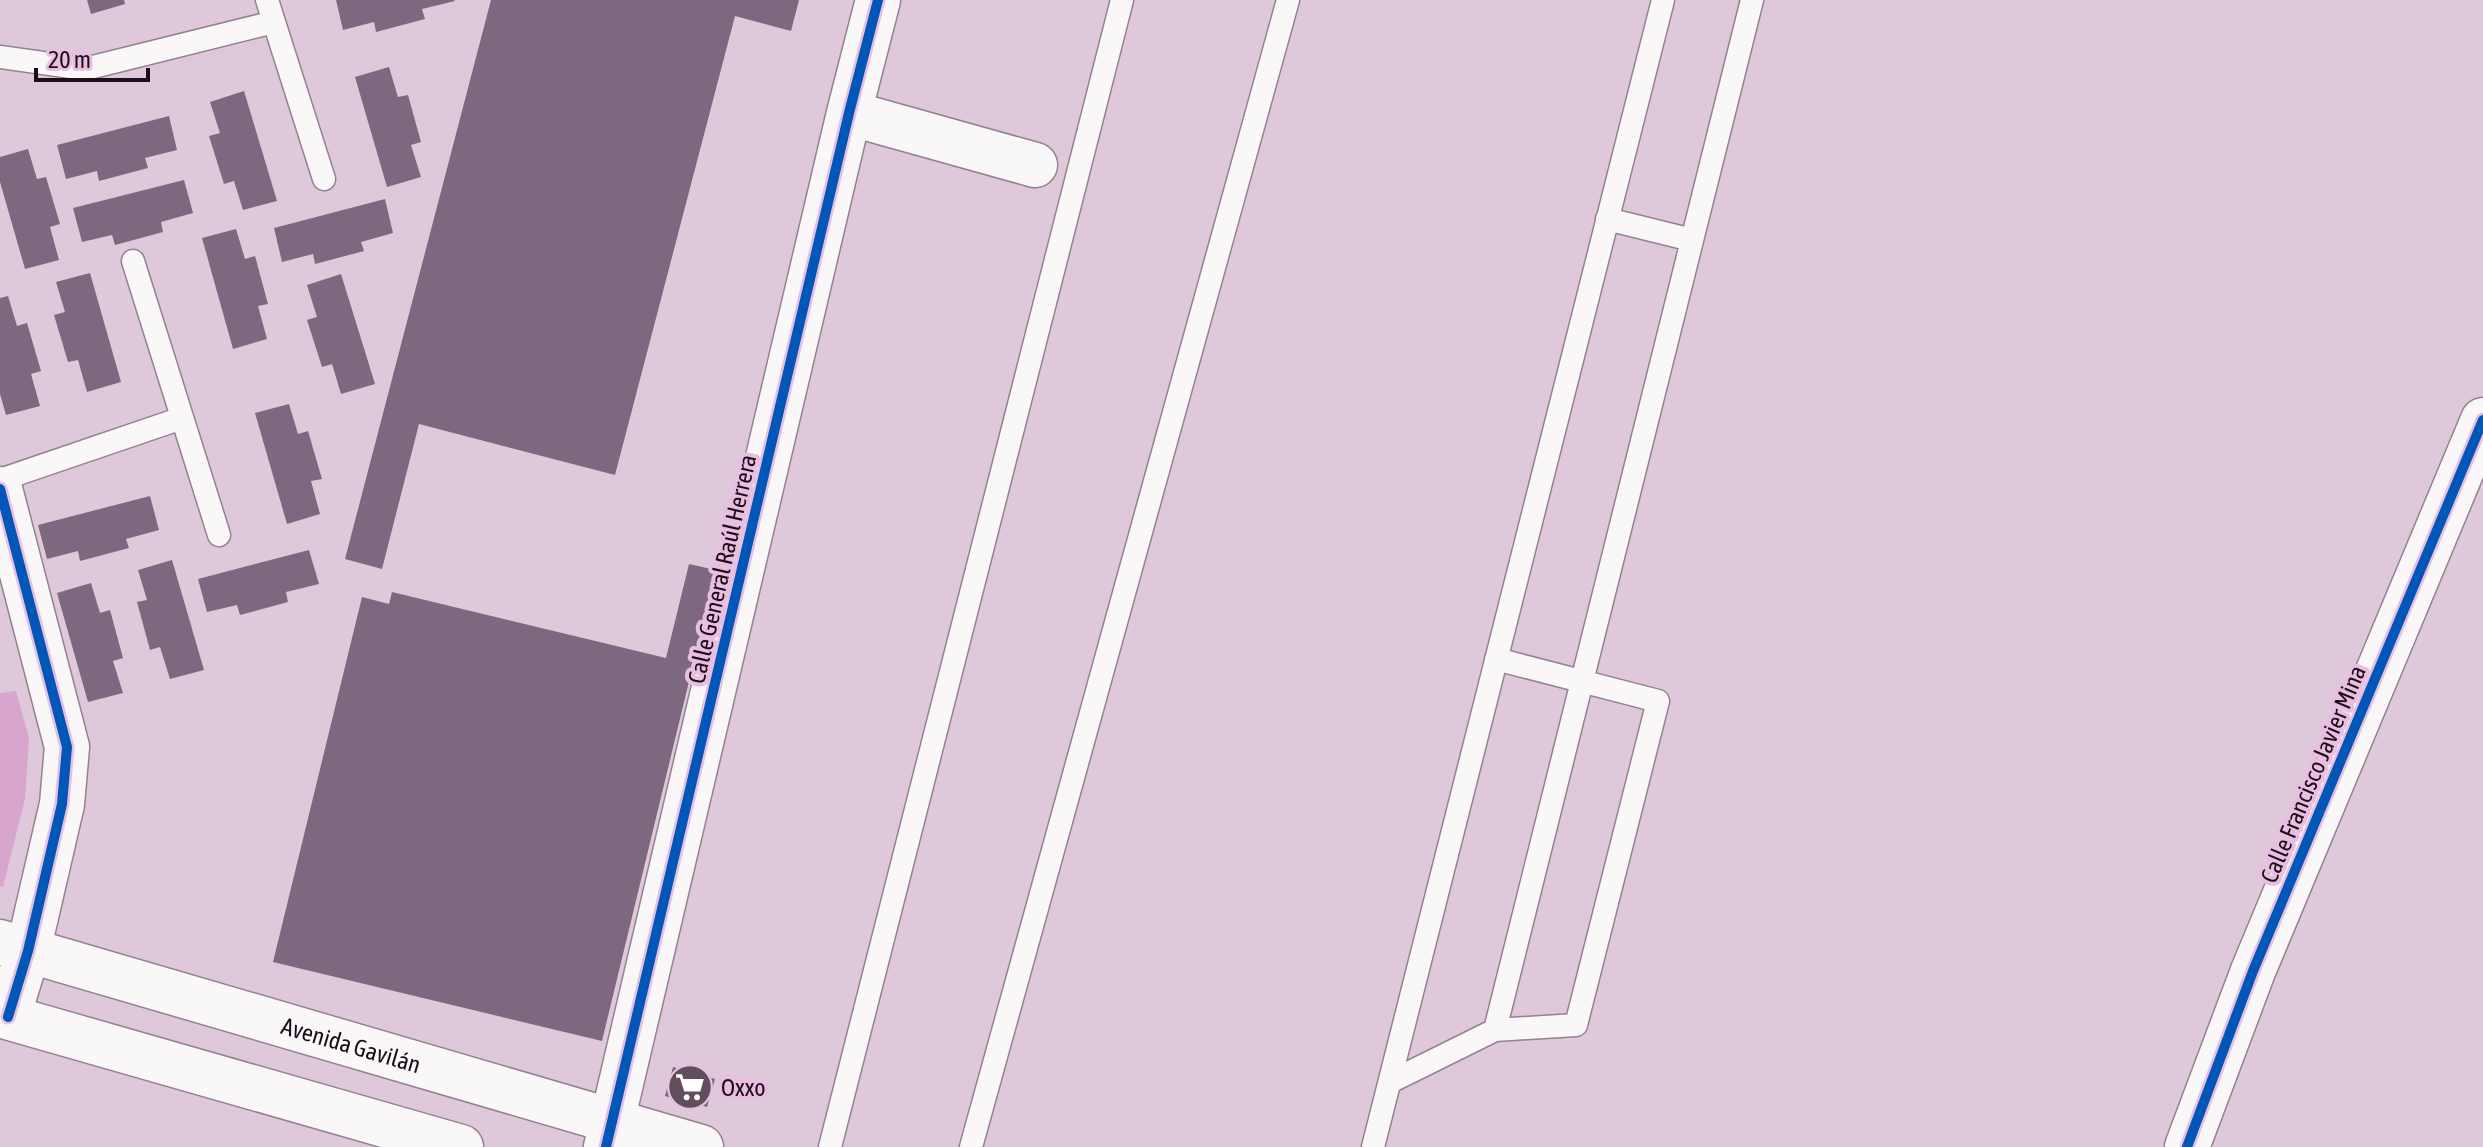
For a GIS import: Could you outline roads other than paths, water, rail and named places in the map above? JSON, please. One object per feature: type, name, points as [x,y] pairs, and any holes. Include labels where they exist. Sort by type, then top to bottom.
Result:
[{"type":"street","name":"Calle General Raúl Herrera","points":[[609,1134],[878,0]]},
{"type":"street","points":[[849,113],[1035,165]]},
{"type":"street","name":"Calle Francisco Javier Mina","points":[[2187,1147],[2253,971],[2483,420]]},
{"type":"street","points":[[0,489],[67,747],[62,804],[14,946],[4,1016],[461,1147]]},
{"type":"street","name":"Avenida Gavilán","points":[[14,946],[609,1134],[701,1147]]},
{"type":"lane","points":[[267,0],[324,179]]},
{"type":"lane","points":[[830,1147],[1122,0]]},
{"type":"lane","points":[[971,1147],[1288,0]]},
{"type":"lane","points":[[1373,1147],[1663,0]]},
{"type":"lane","points":[[1495,1030],[1752,0]]},
{"type":"lane","points":[[0,57],[85,69],[274,22]]},
{"type":"lane","points":[[1607,219],[1692,240]]},
{"type":"lane","points":[[133,261],[219,535]]},
{"type":"lane","points":[[0,480],[182,418]]},
{"type":"lane","points":[[1390,1082],[1495,1030],[1576,1025],[1658,701],[1496,659]]},
{"type":"place","name":"Oxxo","points":[[690,1087]]}]
